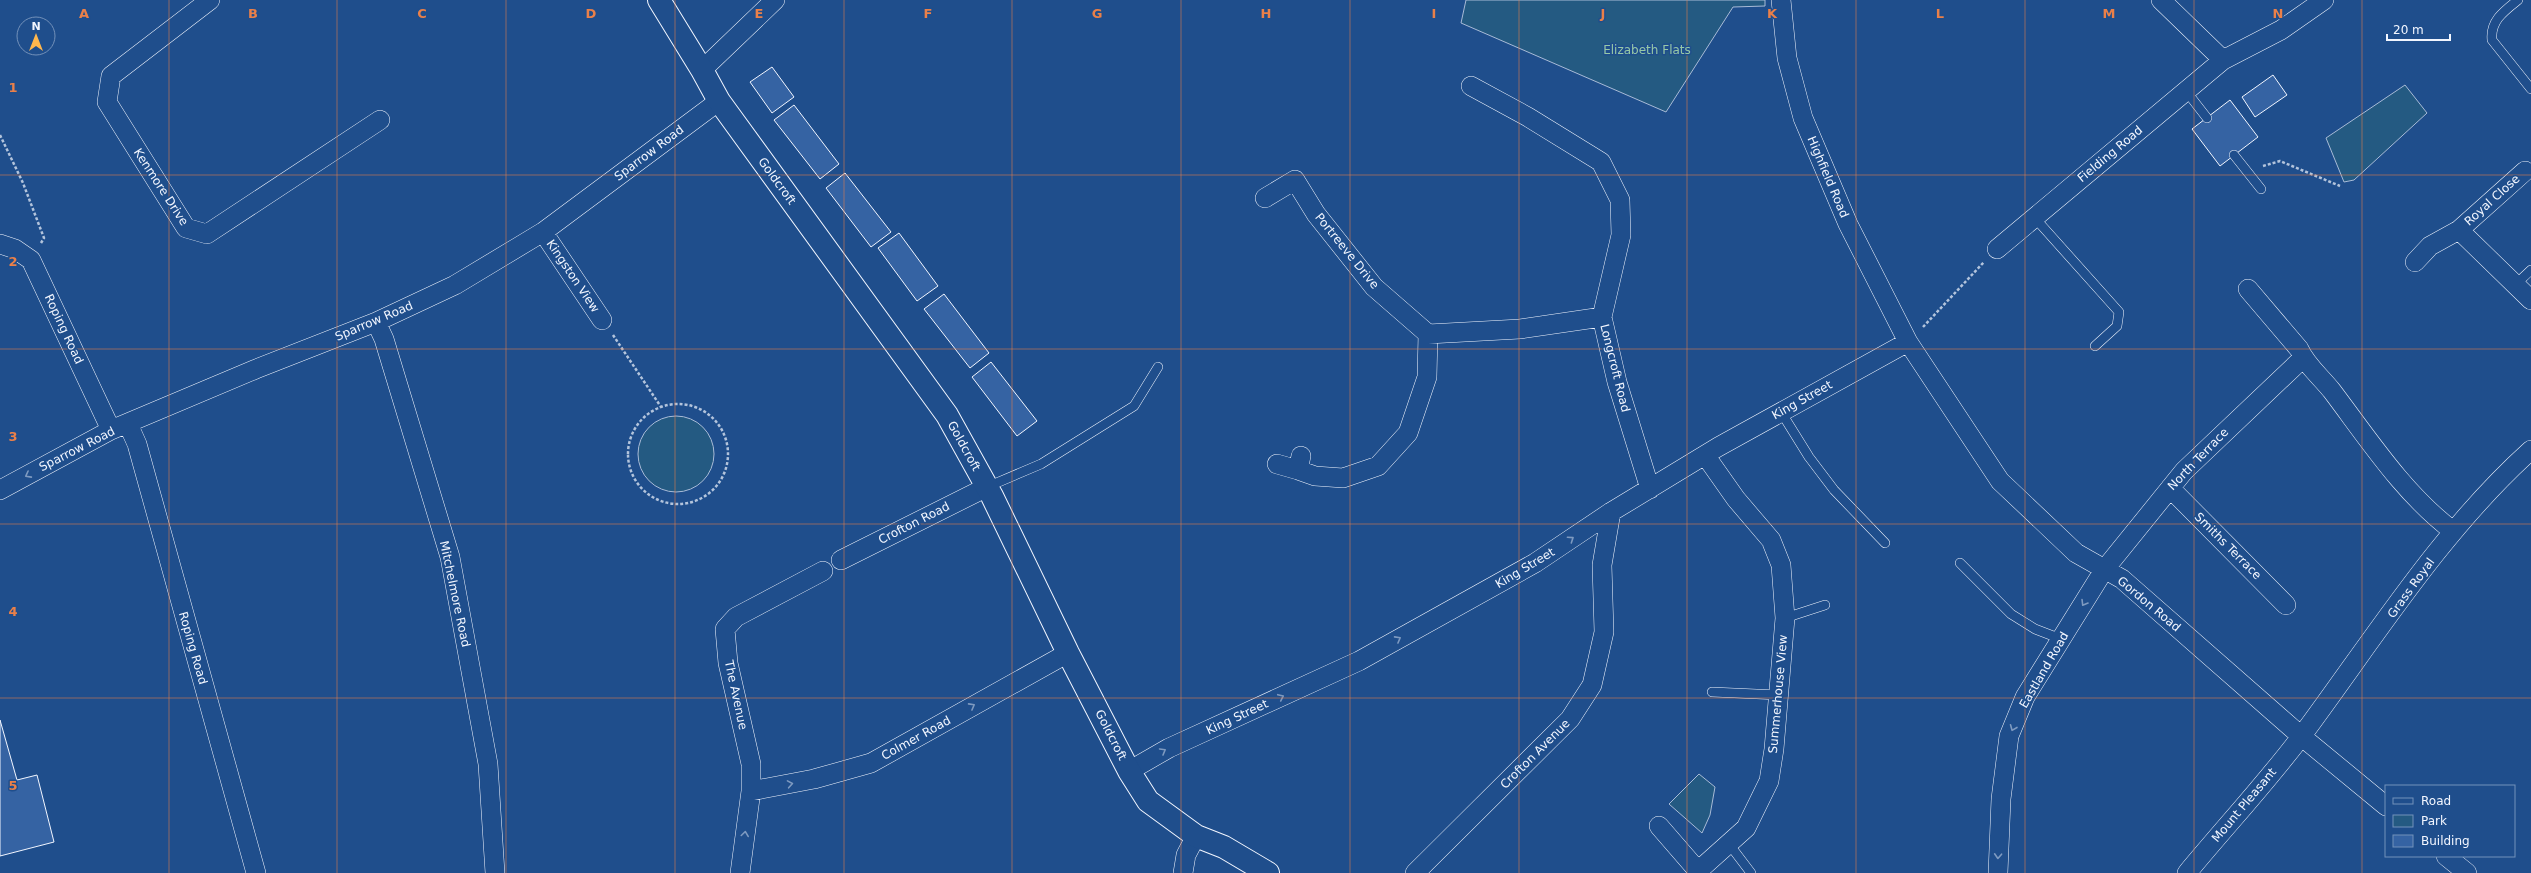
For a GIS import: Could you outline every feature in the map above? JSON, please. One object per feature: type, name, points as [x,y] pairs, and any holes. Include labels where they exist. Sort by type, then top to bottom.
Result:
[{"type":"street","name":"Kenmore Drive","points":[[210,0],[111,76],[107,102],[186,228],[208,234],[380,120]]},
{"type":"street","name":"Goldcroft","points":[[659,0],[702,70],[719,101],[947,415],[986,487],[1068,653],[1129,771],[1148,801],[1196,836],[1224,847],[1268,873]]},
{"type":"street","points":[[702,70],[775,0]]},
{"type":"street","name":"Highfield Road","points":[[1782,0],[1787,58],[1803,118],[1848,224],[1908,342]]},
{"type":"street","points":[[2161,0],[2223,60]]},
{"type":"street","name":"Fielding Road","points":[[1997,249],[2223,60],[2281,30],[2324,0]]},
{"type":"street","name":"Longcroft Road","points":[[1471,86],[1528,116],[1601,162],[1620,200],[1621,235],[1602,317],[1617,382],[1650,489]]},
{"type":"street","name":"Sparrow Road","points":[[0,490],[120,427],[256,369],[376,322],[455,285],[543,232],[719,101]]},
{"type":"street","name":"Royal Close","points":[[2415,262],[2430,246],[2459,230],[2525,171]]},
{"type":"street","name":"Portreeve Drive","points":[[1264,198],[1295,180],[1316,214],[1374,287],[1428,334]]},
{"type":"street","name":"Royal Close","points":[[2459,230],[2531,300]]},
{"type":"street","name":"Kingston View","points":[[543,232],[602,320]]},
{"type":"street","points":[[0,244],[15,249],[31,260]]},
{"type":"street","name":"Roping Road","points":[[31,260],[120,427],[137,444],[256,873]]},
{"type":"street","points":[[2248,289],[2299,349],[2303,358],[2320,375],[2394,472],[2434,516],[2453,531]]},
{"type":"street","points":[[1277,464],[1299,463],[1315,476],[1342,478],[1378,466],[1408,433],[1427,377],[1428,334],[1520,329],[1602,317]]},
{"type":"street","name":"Mitchelmore Road","points":[[376,322],[384,339],[450,557],[488,764],[496,873]]},
{"type":"street","name":"King Street","points":[[1129,771],[1169,748],[1359,661],[1535,563],[1611,512],[1705,454],[1908,342]]},
{"type":"street","name":"Gordon Road","points":[[1908,342],[2000,481],[2076,553],[2122,579],[2301,736],[2385,805]]},
{"type":"street","name":"North Terrace","points":[[2104,570],[2184,471],[2303,358]]},
{"type":"street","name":"Grass Royal","points":[[2301,736],[2453,531],[2495,482],[2531,450]]},
{"type":"street","name":"Summerhouse View","points":[[1659,826],[1698,872],[1746,828],[1769,781],[1774,749],[1785,618],[1781,565],[1771,540],[1736,499],[1705,454]]},
{"type":"street","name":"Crofton Road","points":[[841,560],[986,487]]},
{"type":"street","name":"Smiths Terrace","points":[[2170,488],[2286,605]]},
{"type":"street","name":"Crofton Avenue","points":[[1415,873],[1570,719],[1592,685],[1604,632],[1602,565],[1611,512]]},
{"type":"street","name":"Eastland Road","points":[[1998,873],[2001,799],[2009,736],[2025,697],[2104,570]]},
{"type":"street","name":"The Avenue","points":[[740,873],[752,791],[751,764],[728,663],[725,629],[736,617],[823,571]]},
{"type":"street","name":"Colmer Road","points":[[752,791],[814,779],[871,763],[1068,653]]},
{"type":"street","name":"Mount Pleasant","points":[[2187,873],[2301,736]]},
{"type":"street","points":[[1183,873],[1186,855],[1196,836]]},
{"type":"street","points":[[2447,857],[2467,873]]},
{"type":"lane","points":[[2518,0],[2499,16],[2491,30],[2492,40],[2531,89]]},
{"type":"lane","points":[[2186,91],[2207,118]]},
{"type":"lane","points":[[2234,155],[2261,189]]},
{"type":"lane","points":[[2034,217],[2119,312],[2117,326],[2095,346]]},
{"type":"lane","points":[[2515,285],[2531,270]]},
{"type":"lane","points":[[986,487],[1041,464],[1134,406],[1158,367]]},
{"type":"lane","points":[[1781,412],[1809,457],[1834,490],[1885,543]]},
{"type":"lane","points":[[1960,563],[2012,614],[2035,629],[2061,639]]},
{"type":"lane","points":[[1785,618],[1825,605]]},
{"type":"lane","points":[[1712,692],[1779,695]]},
{"type":"lane","points":[[1729,844],[1751,873]]},
{"type":"path","points":[[0,135],[23,184],[44,238],[31,260]]},
{"type":"path","points":[[2247,171],[2280,161],[2340,186]]},
{"type":"path","points":[[1908,342],[1997,249]]},
{"type":"path","points":[[602,320],[661,406]]},
{"type":"path","points":[[682,404],[693,406],[708,414],[719,425],[726,440],[728,456],[725,472],[717,486],[704,497],[688,503],[671,504],[655,499],[642,489],[630,470],[627,459],[629,442],[635,427],[647,414],[661,406],[682,404]]},
{"type":"green space","name":"Elizabeth Flats","points":[[1466,0],[1765,0],[1765,6],[1733,7],[1666,112],[1461,23]]},
{"type":"green space","points":[[2405,85],[2427,113],[2354,180],[2344,182],[2326,138]]},
{"type":"green space","points":[[669,416],[683,416],[697,422],[708,433],[714,447],[714,461],[711,469],[703,481],[697,486],[683,492],[669,492],[655,486],[644,475],[638,461],[638,447],[644,433],[655,422]]},
{"type":"green space","points":[[1699,774],[1715,787],[1710,815],[1702,833],[1669,804]]},
{"type":"building","points":[[772,67],[794,97],[772,113],[750,82]]},
{"type":"building","points":[[2273,75],[2287,95],[2255,117],[2242,97]]},
{"type":"building","points":[[2230,100],[2258,137],[2220,166],[2192,129]]},
{"type":"building","points":[[794,105],[839,164],[820,179],[774,120]]},
{"type":"building","points":[[845,173],[891,232],[871,247],[826,188]]},
{"type":"building","points":[[899,233],[938,286],[917,301],[878,248]]},
{"type":"building","points":[[944,294],[989,353],[970,368],[924,309]]},
{"type":"building","points":[[991,362],[1037,421],[1017,436],[972,377]]},
{"type":"building","points":[[0,720],[17,780],[37,775],[54,842],[0,856]]}]
